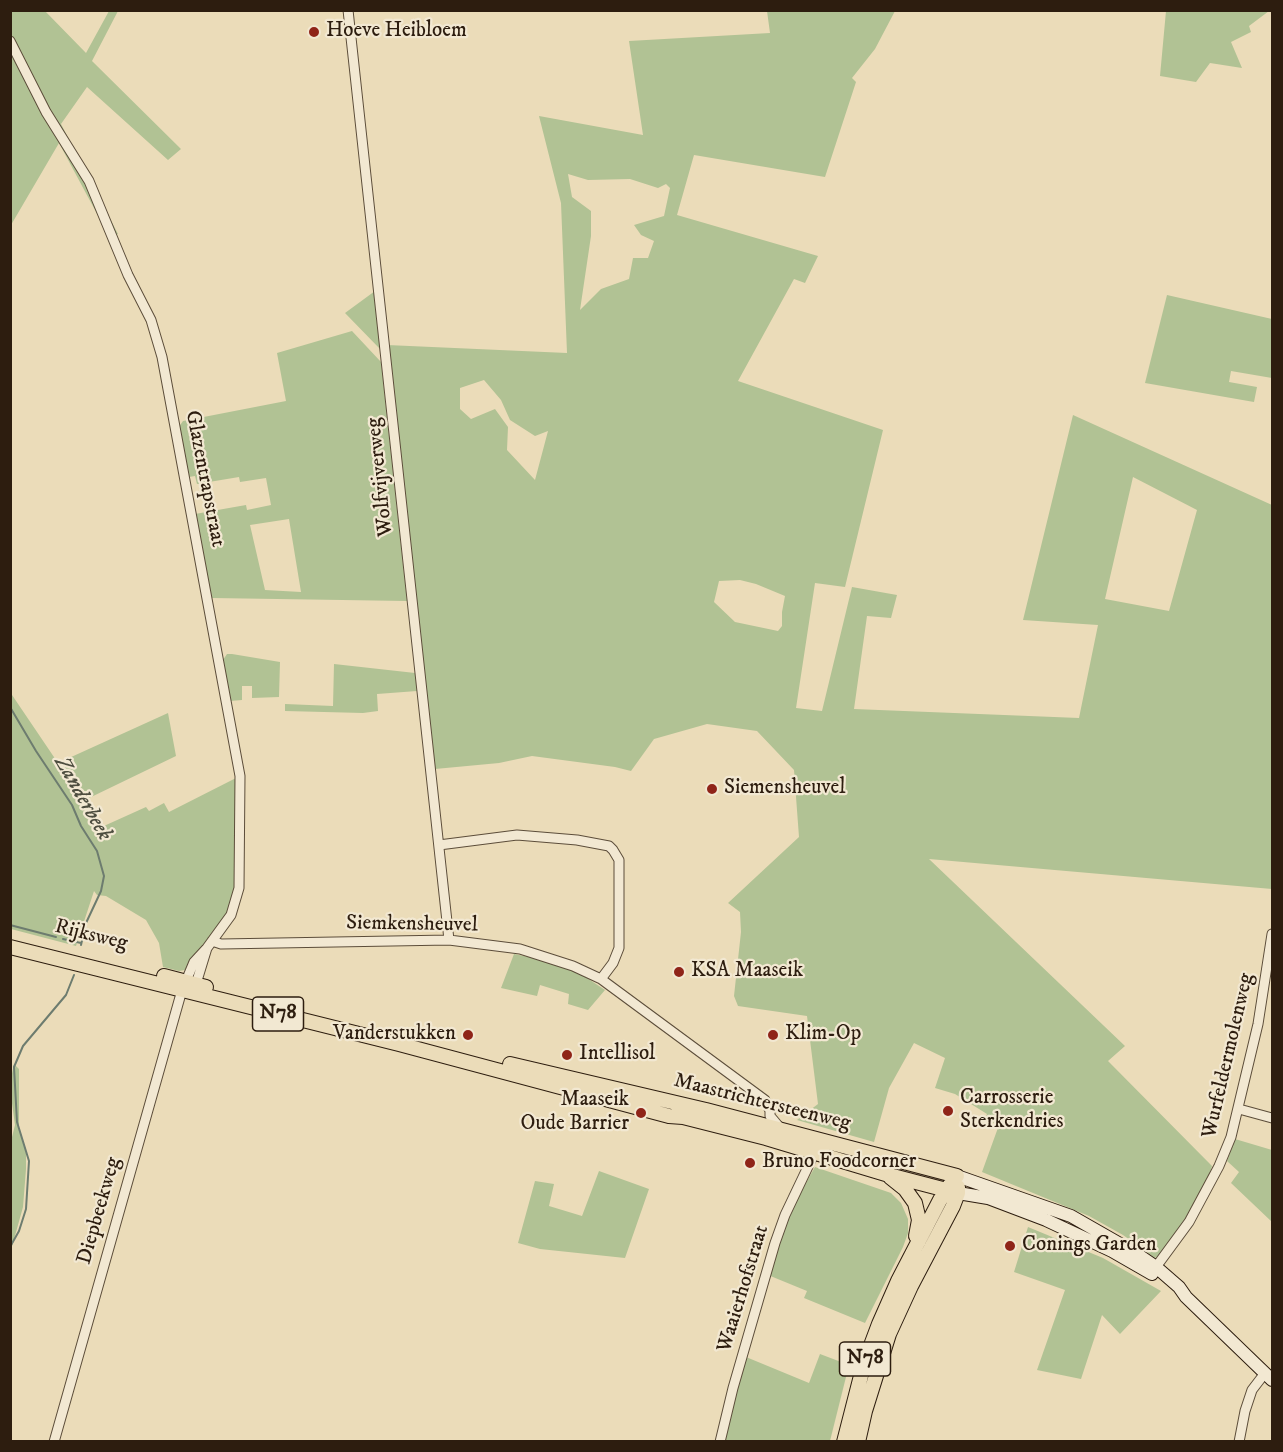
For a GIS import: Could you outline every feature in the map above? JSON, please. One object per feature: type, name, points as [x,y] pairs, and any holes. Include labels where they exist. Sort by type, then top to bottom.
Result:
[{"type":"main road","name":"Rijksweg","points":[[10,938],[159,980]]},
{"type":"main road","name":"Rijksweg","points":[[10,947],[159,980]]},
{"type":"main road","name":"Maastrichtersteenweg","points":[[159,980],[629,1091],[765,1120],[781,1129],[957,1176],[1071,1216],[1179,1287],[1186,1297],[1269,1376]]},
{"type":"main road","name":"Maastrichtersteenweg","points":[[188,985],[620,1103],[745,1133],[952,1192],[988,1198],[1109,1243]]},
{"type":"main road","points":[[620,1103],[621,1094],[629,1091]]},
{"type":"main road","points":[[889,1175],[913,1199],[919,1215],[917,1235],[898,1281]]},
{"type":"main road","name":"N78","points":[[858,1442],[868,1400],[889,1334],[957,1176]]},
{"type":"main road","name":"N78","points":[[844,1442],[864,1364],[879,1324],[898,1281],[952,1192]]},
{"type":"street","name":"Wolfvijverweg","points":[[348,10],[449,940]]},
{"type":"street","name":"Glazentrapstraat","points":[[10,41],[46,112],[89,181],[128,275],[151,320],[161,349],[218,650],[240,776],[239,888],[231,915],[210,944],[188,985]]},
{"type":"street","points":[[440,845],[517,835],[576,840],[609,846],[618,860],[619,948],[613,963],[601,979]]},
{"type":"street","name":"Wurfeldermolenweg","points":[[1153,1270],[1189,1222],[1219,1166],[1239,1109],[1261,1012],[1272,934]]},
{"type":"street","name":"Siemkensheuvel","points":[[210,944],[449,940],[520,950],[573,966],[601,979],[765,1100],[770,1111],[765,1120]]},
{"type":"street","name":"Diepbeekweg","points":[[54,1442],[188,985]]},
{"type":"street","points":[[1239,1109],[1272,1118]]},
{"type":"street","name":"Waaierhofstraat","points":[[720,1442],[733,1388],[775,1243],[785,1215],[815,1152]]},
{"type":"street","points":[[1239,1442],[1252,1390],[1269,1376]]},
{"type":"green space","points":[[1166,10],[1269,11],[1249,26],[1251,32],[1231,42],[1242,68],[1210,63],[1196,82],[1160,76]]},
{"type":"green space","points":[[11,11],[45,11],[86,53],[109,11],[118,11],[92,61],[181,149],[168,160],[87,87],[61,124],[118,234],[110,238],[59,143],[11,225]]},
{"type":"green space","points":[[767,11],[895,11],[875,49],[852,78],[856,82],[825,177],[694,155],[677,215],[818,256],[805,283],[794,279],[738,381],[883,430],[845,587],[815,583],[796,708],[822,711],[852,587],[897,595],[891,618],[867,616],[854,709],[1079,718],[1098,625],[1023,620],[1073,415],[1272,505],[1272,889],[929,859],[1125,1046],[1108,1061],[1212,1166],[1207,1184],[1187,1218],[1163,1252],[1155,1258],[1123,1235],[1089,1216],[982,1172],[999,1125],[985,1119],[987,1114],[955,1094],[935,1088],[945,1058],[914,1043],[889,1088],[874,1142],[797,1120],[818,1104],[807,1016],[738,1006],[734,996],[741,932],[740,912],[728,903],[799,837],[794,770],[757,731],[707,724],[654,739],[631,771],[532,756],[499,763],[435,769],[387,345],[567,353],[561,203],[539,116],[643,135],[629,41],[770,33]],"holes":[[[568,174],[588,180],[630,179],[658,188],[666,184],[670,188],[664,216],[634,225],[641,235],[654,241],[648,258],[633,258],[629,279],[601,289],[580,310],[591,236],[591,211],[572,197]],[[484,380],[501,400],[510,420],[535,436],[548,431],[535,480],[507,450],[508,427],[495,409],[471,419],[460,409],[460,388]],[[1133,477],[1197,510],[1169,611],[1105,599]],[[740,580],[785,596],[782,626],[778,631],[735,622],[714,602],[719,581]]]},
{"type":"green space","points":[[375,291],[380,349],[345,313]]},
{"type":"green space","points":[[1167,295],[1272,319],[1272,378],[1231,371],[1229,382],[1257,387],[1254,402],[1145,383]]},
{"type":"green space","points":[[352,331],[381,362],[407,601],[212,598],[195,514],[246,505],[247,510],[271,505],[266,478],[240,482],[239,477],[197,484],[195,476],[189,477],[178,428],[183,421],[286,401],[277,353]],"holes":[[[289,519],[301,592],[265,590],[250,525]]]},
{"type":"green space","points":[[227,654],[280,662],[279,697],[252,698],[252,686],[242,686],[242,700],[230,701],[223,660]]},
{"type":"green space","points":[[334,664],[415,673],[417,691],[377,694],[378,711],[363,713],[285,711],[285,704],[333,706]]},
{"type":"green space","points":[[10,692],[58,763],[168,713],[176,756],[87,799],[96,817],[91,821],[95,830],[146,807],[149,811],[164,803],[169,812],[236,778],[235,881],[232,901],[226,914],[185,970],[179,971],[163,967],[159,943],[146,920],[106,896],[97,895],[94,891],[76,946],[11,929]]},
{"type":"green space","points":[[514,954],[550,961],[575,970],[605,990],[588,1010],[568,1004],[569,994],[540,985],[537,996],[501,988]]},
{"type":"green space","points":[[14,1064],[19,1069],[19,1128],[26,1153],[26,1169],[23,1207],[11,1250],[10,1145],[15,1125],[11,1078]]},
{"type":"green space","points":[[1235,1139],[1272,1150],[1272,1222],[1231,1183],[1239,1172],[1227,1161]]},
{"type":"green space","points":[[815,1167],[891,1193],[901,1203],[908,1219],[908,1233],[903,1247],[865,1323],[804,1298],[807,1291],[768,1275],[777,1244],[795,1202]]},
{"type":"green space","points":[[599,1171],[649,1189],[625,1258],[540,1249],[518,1243],[535,1181],[554,1184],[549,1206],[582,1216]]},
{"type":"green space","points":[[1028,1227],[1103,1258],[1161,1291],[1120,1334],[1102,1315],[1081,1379],[1037,1370],[1065,1290],[1014,1272]]},
{"type":"green space","points":[[820,1354],[849,1365],[830,1441],[723,1442],[746,1357],[809,1383]]},
{"type":"waterway","name":"Zanderbeek","points":[[10,707],[72,805],[81,826],[97,851],[104,876],[101,891],[86,923],[81,945]]},
{"type":"waterway","points":[[10,925],[56,937]]},
{"type":"waterway","points":[[63,939],[81,943]]},
{"type":"waterway","name":"Zanderbeek","points":[[10,1247],[19,1231],[26,1209],[29,1161],[17,1122],[14,1067],[23,1046],[66,995],[74,975]]},
{"type":"place","name":"Hoeve Heibloem","points":[[314,32]]},
{"type":"place","name":"Siemensheuvel","points":[[712,789]]},
{"type":"place","name":"KSA Maaseik","points":[[679,972]]},
{"type":"place","name":"Vanderstukken","points":[[468,1035]]},
{"type":"place","name":"Klim-Op","points":[[773,1035]]},
{"type":"place","name":"Intellisol","points":[[567,1055]]},
{"type":"place","name":"Carrosserie Sterkendries","points":[[948,1111]]},
{"type":"place","name":"Maaseik Oude Barrier","points":[[641,1113]]},
{"type":"place","name":"Bruno Foodcorner","points":[[750,1163]]},
{"type":"place","name":"Conings Garden","points":[[1010,1246]]}]
